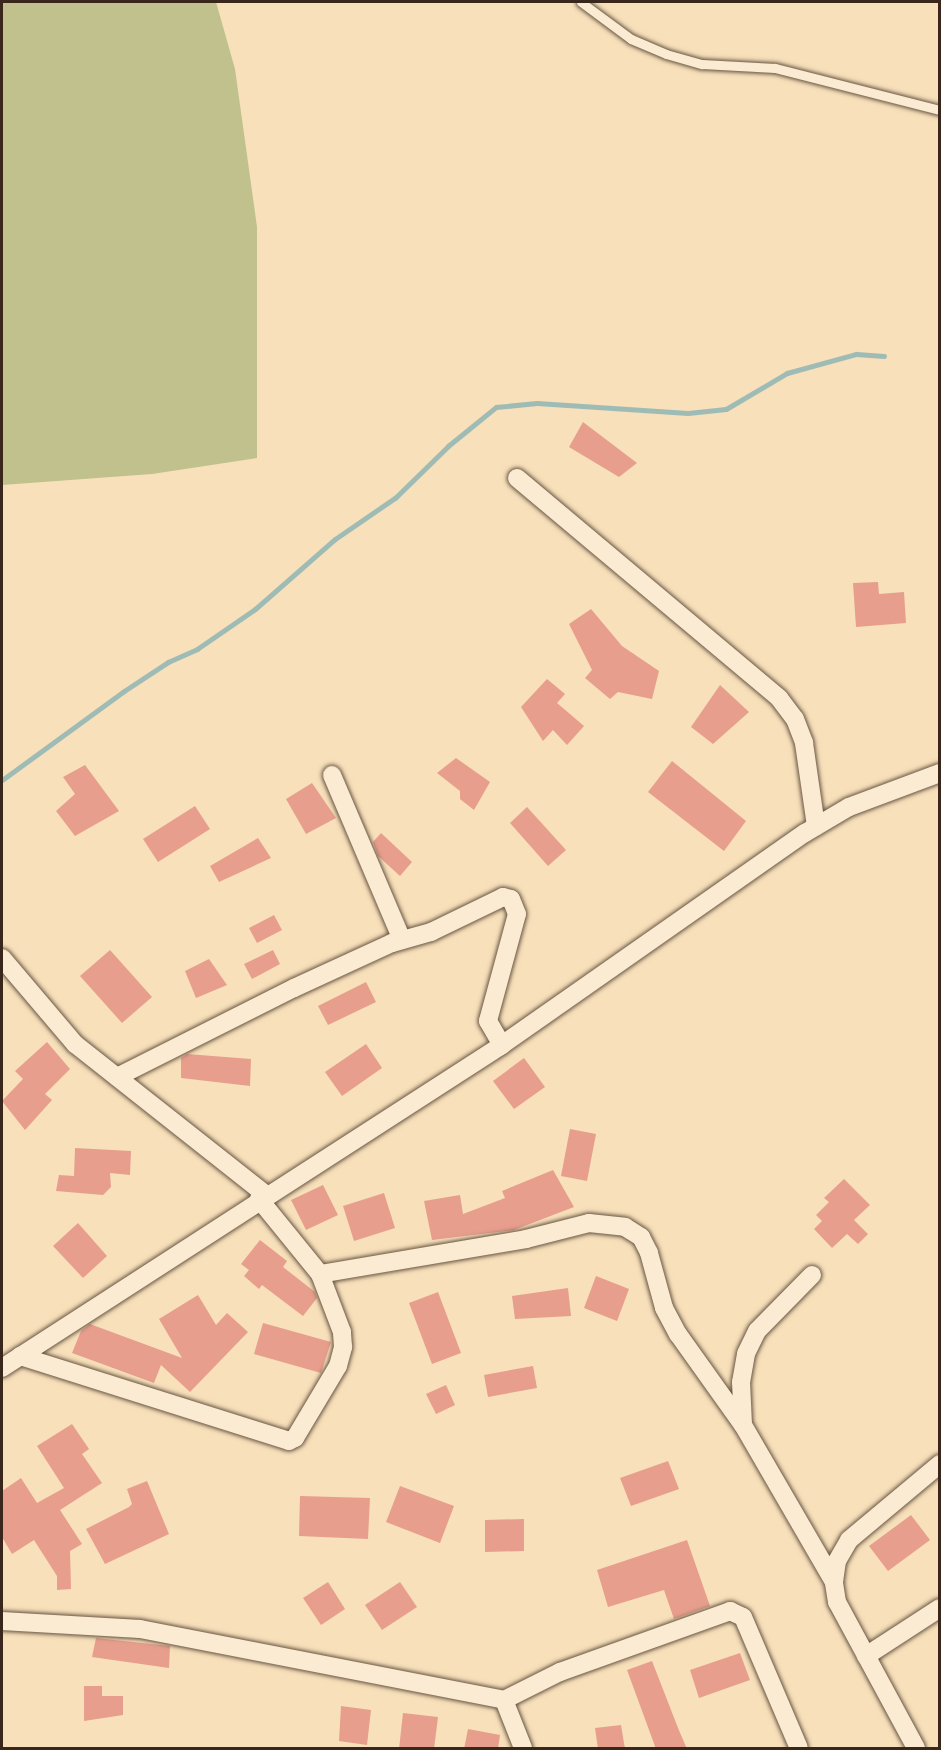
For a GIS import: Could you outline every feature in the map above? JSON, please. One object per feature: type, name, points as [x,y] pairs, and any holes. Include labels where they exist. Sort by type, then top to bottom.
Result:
[{"type":"street","points":[[517,478],[779,698],[795,719],[804,743],[816,826]]},
{"type":"street","points":[[2,1368],[263,1197],[502,1045],[816,826],[849,807],[939,773]]},
{"type":"street","points":[[332,775],[402,940]]},
{"type":"street","points":[[117,1077],[294,988],[402,940],[431,932],[494,900],[511,899],[516,907],[516,920],[488,1021],[502,1045]]},
{"type":"street","points":[[2,958],[59,1027],[263,1197],[320,1274],[342,1332],[343,1347],[338,1366],[295,1438],[289,1441],[20,1356]]},
{"type":"street","points":[[320,1274],[526,1239],[589,1223],[625,1227],[640,1237],[649,1253],[664,1308],[678,1334],[743,1425],[834,1582]]},
{"type":"street","points":[[743,1425],[741,1382],[746,1354],[757,1331],[812,1275]]},
{"type":"street","points":[[916,1749],[837,1602],[834,1582],[837,1561],[849,1540],[939,1464]]},
{"type":"street","points":[[866,1656],[939,1608]]},
{"type":"street","points":[[2,1622],[140,1629],[504,1700],[560,1672],[730,1611],[743,1617],[800,1749]]},
{"type":"street","points":[[504,1700],[523,1749]]},
{"type":"lane","points":[[581,2],[631,39],[666,54],[702,64],[775,68],[939,110]]},
{"type":"green space","points":[[2,2],[216,2],[235,69],[257,227],[257,458],[152,474],[2,485]]},
{"type":"building","points":[[583,422],[637,463],[619,477],[569,447]]},
{"type":"building","points":[[878,582],[879,594],[904,592],[906,623],[856,627],[853,583]]},
{"type":"building","points":[[591,609],[622,646],[659,671],[652,699],[618,692],[610,699],[585,678],[592,670],[569,624]]},
{"type":"building","points":[[547,679],[565,694],[557,703],[584,726],[567,745],[553,730],[543,741],[521,707]]},
{"type":"building","points":[[720,685],[749,712],[713,744],[691,727]]},
{"type":"building","points":[[456,758],[490,782],[474,810],[460,799],[460,791],[437,773]]},
{"type":"building","points":[[672,761],[746,821],[724,851],[648,792]]},
{"type":"building","points":[[85,765],[119,811],[75,836],[56,811],[75,794],[63,777]]},
{"type":"building","points":[[312,783],[336,818],[306,834],[286,799]]},
{"type":"building","points":[[195,806],[210,829],[158,862],[143,839]]},
{"type":"building","points":[[527,807],[566,850],[548,866],[510,823]]},
{"type":"building","points":[[381,833],[412,862],[400,876],[378,856],[373,842]]},
{"type":"building","points":[[258,838],[271,858],[219,882],[210,866]]},
{"type":"building","points":[[274,915],[282,930],[257,943],[249,928]]},
{"type":"building","points":[[110,950],[152,997],[122,1023],[80,976]]},
{"type":"building","points":[[273,950],[280,964],[252,979],[244,964]]},
{"type":"building","points":[[209,959],[227,985],[196,998],[185,971]]},
{"type":"building","points":[[366,982],[376,1002],[328,1025],[318,1006]]},
{"type":"building","points":[[47,1042],[70,1069],[45,1094],[52,1100],[25,1130],[2,1101],[23,1079],[15,1071]]},
{"type":"building","points":[[366,1044],[382,1068],[342,1096],[325,1072]]},
{"type":"building","points":[[187,1054],[251,1059],[250,1086],[181,1078],[181,1058]]},
{"type":"building","points":[[524,1058],[545,1087],[514,1109],[493,1081]]},
{"type":"building","points":[[570,1129],[596,1134],[587,1181],[561,1176]]},
{"type":"building","points":[[75,1148],[131,1151],[130,1175],[110,1173],[111,1187],[103,1195],[56,1191],[59,1175],[74,1176]]},
{"type":"building","points":[[553,1170],[574,1207],[514,1230],[432,1240],[424,1201],[460,1195],[463,1214],[505,1198],[502,1191]]},
{"type":"building","points":[[844,1179],[870,1205],[854,1220],[868,1234],[858,1244],[847,1234],[832,1248],[814,1229],[822,1221],[816,1215],[829,1202],[824,1198]]},
{"type":"building","points":[[323,1185],[338,1215],[306,1230],[291,1200]]},
{"type":"building","points":[[384,1193],[395,1228],[354,1241],[343,1206]]},
{"type":"building","points":[[78,1223],[107,1256],[83,1278],[53,1246]]},
{"type":"building","points":[[260,1240],[287,1261],[283,1267],[315,1292],[317,1298],[303,1316],[262,1285],[259,1289],[244,1276],[249,1270],[241,1264]]},
{"type":"building","points":[[596,1276],[629,1289],[617,1321],[584,1308]]},
{"type":"building","points":[[568,1288],[571,1316],[515,1319],[512,1296]]},
{"type":"building","points":[[438,1292],[461,1353],[432,1364],[409,1303]]},
{"type":"building","points":[[198,1295],[216,1325],[227,1313],[248,1332],[190,1392],[161,1365],[154,1383],[72,1353],[81,1331],[90,1324],[182,1358],[159,1319]]},
{"type":"building","points":[[263,1323],[331,1342],[321,1373],[254,1354]]},
{"type":"building","points":[[533,1366],[537,1388],[488,1397],[484,1375]]},
{"type":"building","points":[[446,1385],[455,1405],[436,1414],[426,1394]]},
{"type":"building","points":[[72,1424],[89,1449],[82,1454],[102,1483],[60,1510],[82,1544],[70,1551],[71,1589],[57,1590],[57,1576],[34,1540],[12,1554],[2,1537],[2,1491],[21,1478],[37,1503],[64,1488],[37,1446]]},
{"type":"building","points":[[668,1461],[679,1489],[631,1506],[620,1478]]},
{"type":"building","points":[[147,1481],[169,1534],[105,1564],[86,1529],[129,1507],[132,1504],[127,1489]]},
{"type":"building","points":[[400,1486],[454,1506],[440,1543],[386,1522]]},
{"type":"building","points":[[300,1496],[370,1498],[368,1539],[299,1536]]},
{"type":"building","points":[[911,1515],[930,1540],[888,1571],[869,1546]]},
{"type":"building","points":[[524,1519],[524,1551],[485,1552],[485,1520]]},
{"type":"building","points":[[687,1540],[710,1606],[674,1619],[664,1590],[608,1607],[597,1570]]},
{"type":"building","points":[[328,1582],[345,1609],[321,1625],[303,1598]]},
{"type":"building","points":[[400,1582],[417,1607],[382,1630],[365,1605]]},
{"type":"building","points":[[96,1638],[170,1646],[169,1668],[92,1657]]},
{"type":"building","points":[[740,1653],[750,1680],[699,1698],[690,1670]]},
{"type":"building","points":[[652,1661],[687,1749],[656,1749],[627,1670]]},
{"type":"building","points":[[84,1686],[102,1686],[102,1696],[123,1696],[123,1715],[84,1721]]},
{"type":"building","points":[[341,1706],[371,1710],[367,1745],[339,1741]]},
{"type":"building","points":[[403,1713],[438,1717],[434,1749],[399,1749]]},
{"type":"building","points":[[621,1725],[625,1749],[598,1749],[595,1728]]},
{"type":"building","points":[[468,1729],[500,1735],[498,1749],[464,1749]]},
{"type":"waterway","points":[[2,780],[124,691],[168,662],[197,649],[255,609],[335,539],[396,497],[448,446],[496,407],[537,403],[688,413],[726,409],[787,373],[856,354],[884,356]]}]
